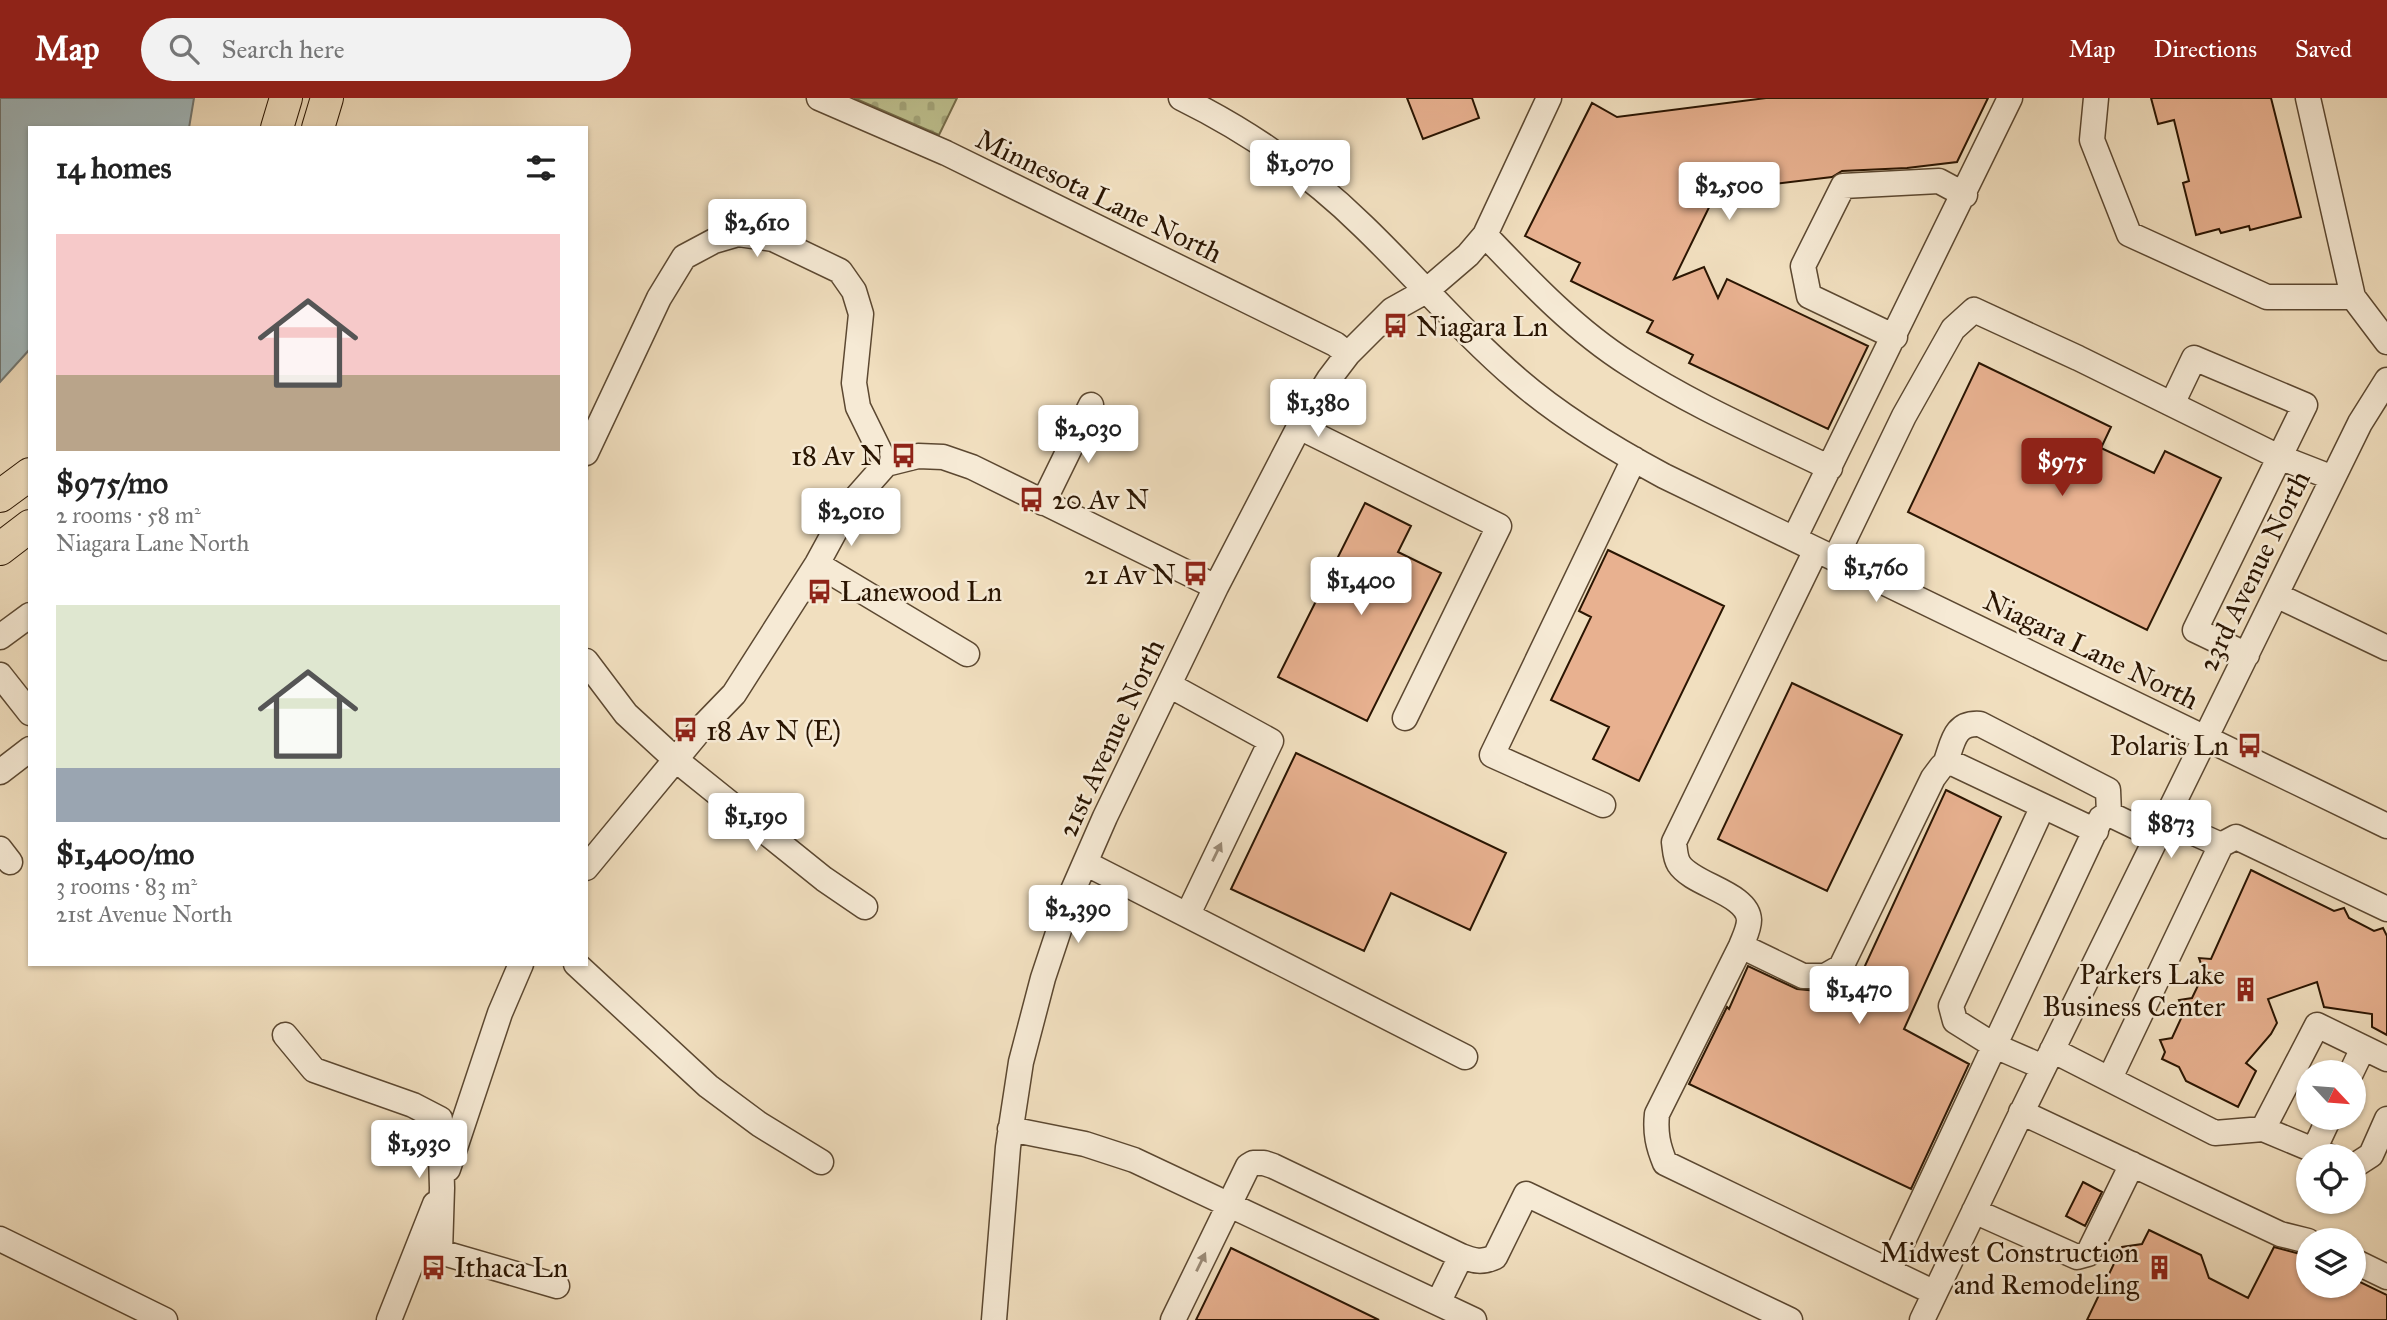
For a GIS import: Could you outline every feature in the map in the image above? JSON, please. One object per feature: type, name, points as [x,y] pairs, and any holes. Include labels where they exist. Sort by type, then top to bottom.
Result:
[{"type":"main road","points":[[278,126],[286,98]]},
{"type":"main road","points":[[319,126],[327,98]]},
{"type":"main road","points":[[0,549],[28,528]]},
{"type":"street","name":"Minnesota Lane North","points":[[819,98],[946,153],[1335,344],[1348,354]]},
{"type":"street","name":"Niagara Lane North","points":[[1181,98],[1225,121],[1297,169],[1361,224],[1519,380],[1589,433],[1634,459],[1815,549],[2387,826]]},
{"type":"street","name":"21st Avenue North","points":[[994,1320],[1010,1129],[1021,1062],[1043,978],[1070,897],[1085,863],[1216,587],[1299,427],[1348,354],[1392,310],[1426,291],[1468,255],[1485,235],[1549,98]]},
{"type":"street","points":[[1815,549],[1829,468],[1965,195],[2010,98]]},
{"type":"street","points":[[2096,98],[2092,140],[2129,234],[2267,298],[2353,297]]},
{"type":"street","points":[[2308,98],[2353,297],[2387,342]]},
{"type":"street","points":[[1895,337],[1809,296],[1803,266],[1843,186],[1939,181],[1965,195]]},
{"type":"street","points":[[588,449],[659,298],[684,257],[714,241],[738,234],[773,239],[839,271],[854,291],[861,314],[853,383],[858,407],[886,464]]},
{"type":"street","points":[[1485,235],[1533,285],[1581,328],[1627,363],[1681,396],[1829,468]]},
{"type":"street","points":[[1935,1293],[1665,1163],[1658,1146],[1657,1114],[1741,946],[1749,923],[1748,912],[1739,902],[1685,871],[1677,862],[1674,842],[1815,549],[1904,416],[1953,328],[1973,310],[2279,457],[2333,478]]},
{"type":"street","points":[[2172,404],[2194,358],[2305,405],[2195,630],[2247,655]]},
{"type":"street","name":"23rd Avenue North","points":[[1922,1320],[2021,1112],[2360,423],[2387,380]]},
{"type":"street","points":[[1043,503],[1091,405]]},
{"type":"street","points":[[1299,427],[1499,526],[1405,718]]},
{"type":"street","points":[[588,866],[734,694],[817,564],[848,507],[886,464],[918,456],[943,457],[972,467],[1216,587]]},
{"type":"street","points":[[1603,805],[1492,755],[1634,459]]},
{"type":"street","points":[[817,564],[967,654]]},
{"type":"street","points":[[2276,595],[2387,648]]},
{"type":"street","points":[[0,637],[28,616]]},
{"type":"street","points":[[588,664],[626,714],[676,760],[824,879],[864,906]]},
{"type":"street","points":[[0,675],[28,710]]},
{"type":"street","points":[[1169,685],[1271,741],[1188,914]]},
{"type":"street","points":[[1741,946],[1803,976],[1825,976],[1841,967],[1933,778],[1945,764],[1958,730],[1968,723],[1980,724],[2108,790],[2102,822],[1889,1271]]},
{"type":"street","points":[[0,772],[28,751]]},
{"type":"street","points":[[1945,764],[1950,762],[2043,806],[2102,822],[2161,828],[2221,845]]},
{"type":"street","points":[[2043,806],[1951,1006],[1955,1021],[1995,1046],[2048,1058],[2110,1078],[2215,1133],[2263,1129],[2300,1144]]},
{"type":"street","points":[[2110,1078],[2221,845],[2236,837],[2387,909]]},
{"type":"street","points":[[1085,863],[1465,1057]]},
{"type":"street","points":[[389,1320],[442,1188],[500,1013],[520,966]]},
{"type":"street","points":[[578,966],[708,1086],[759,1124],[821,1162]]},
{"type":"street","points":[[2263,1129],[2316,1025],[2387,1059]]},
{"type":"street","points":[[285,1035],[314,1070],[414,1105],[440,1119],[440,1252],[557,1286]]},
{"type":"street","points":[[2357,1060],[2363,1048]]},
{"type":"street","points":[[2021,1112],[2280,1234],[2296,1238]]},
{"type":"street","points":[[2366,1158],[2371,1155],[2387,1119]]},
{"type":"street","points":[[1010,1129],[1112,1152],[1474,1320]]},
{"type":"street","points":[[1173,1320],[1248,1166],[1264,1163],[1474,1261],[1486,1261],[1495,1257],[1527,1194],[1790,1320]]},
{"type":"street","points":[[1974,1211],[2077,1257],[2088,1254],[2132,1164]]},
{"type":"street","points":[[0,1238],[165,1320]]},
{"type":"street","points":[[1438,1303],[1461,1256]]},
{"type":"street","points":[[2366,1267],[2387,1277]]},
{"type":"green space","points":[[854,98],[957,98],[939,135]]},
{"type":"water","points":[[0,98],[194,98],[189,126],[28,126],[28,351],[0,382]]},
{"type":"building","points":[[1407,98],[1472,98],[1479,118],[1423,139]]},
{"type":"building","points":[[1766,98],[1988,98],[1957,162],[1842,171],[1832,177],[1717,191],[1674,279],[1704,267],[1718,298],[1727,279],[1868,346],[1828,429],[1689,363],[1693,355],[1647,332],[1653,321],[1571,281],[1580,263],[1525,236],[1592,103],[1617,117]]},
{"type":"building","points":[[2151,98],[2271,98],[2301,217],[2250,230],[2249,226],[2221,233],[2219,229],[2196,235],[2183,183],[2189,181],[2174,120],[2158,124]]},
{"type":"building","points":[[1979,363],[2111,427],[2101,448],[2154,473],[2165,451],[2221,478],[2147,630],[1908,512]]},
{"type":"building","points":[[1365,503],[1411,526],[1398,552],[1441,573],[1367,721],[1278,677]]},
{"type":"building","points":[[1608,550],[1724,606],[1639,781],[1593,759],[1609,727],[1551,700],[1591,617],[1579,611]]},
{"type":"building","points":[[1792,683],[1902,735],[1827,891],[1718,839]]},
{"type":"building","points":[[1296,753],[1506,853],[1470,930],[1391,893],[1364,951],[1231,889]]},
{"type":"building","points":[[1946,790],[2001,817],[1904,1029],[1969,1064],[1911,1189],[1689,1084],[1727,1007],[1729,1009],[1748,966],[1797,989],[1818,991],[1847,1005]]},
{"type":"building","name":"Parkers Lake Business Center","points":[[2251,870],[2334,911],[2344,908],[2349,918],[2374,931],[2383,928],[2387,936],[2387,1035],[2372,1027],[2372,1014],[2324,1007],[2317,982],[2268,999],[2277,1023],[2246,1063],[2256,1071],[2238,1107],[2186,1081],[2179,1067],[2162,1059],[2165,1052],[2160,1040],[2172,1038],[2184,1012],[2179,1000],[2192,998],[2204,973],[2199,958],[2211,959]]},
{"type":"building","points":[[2083,1182],[2102,1192],[2085,1226],[2066,1216]]},
{"type":"building","name":"Midwest Construction and Remodeling","points":[[2149,1230],[2201,1255],[2209,1278],[2248,1298],[2274,1247],[2296,1253],[2296,1298],[2366,1298],[2366,1285],[2387,1295],[2387,1320],[2087,1320],[2122,1247],[2142,1244]]},
{"type":"building","points":[[1231,1248],[1379,1320],[1196,1320]]},
{"type":"place","name":"Niagara Ln","points":[[1396,326]]},
{"type":"place","name":"18 Av N","points":[[904,455]]},
{"type":"place","name":"20 Av N","points":[[1032,499]]},
{"type":"place","name":"21 Av N","points":[[1196,574]]},
{"type":"place","name":"Lanewood Ln","points":[[820,591]]},
{"type":"place","name":"18 Av N (E)","points":[[686,730]]},
{"type":"place","name":"Polaris Ln","points":[[2249,745]]},
{"type":"place","name":"Parkers Lake Business Center","points":[[2245,990]]},
{"type":"place","name":"Ithaca Ln","points":[[434,1267]]},
{"type":"place","name":"Midwest Construction and Remodeling","points":[[2159,1268]]}]
